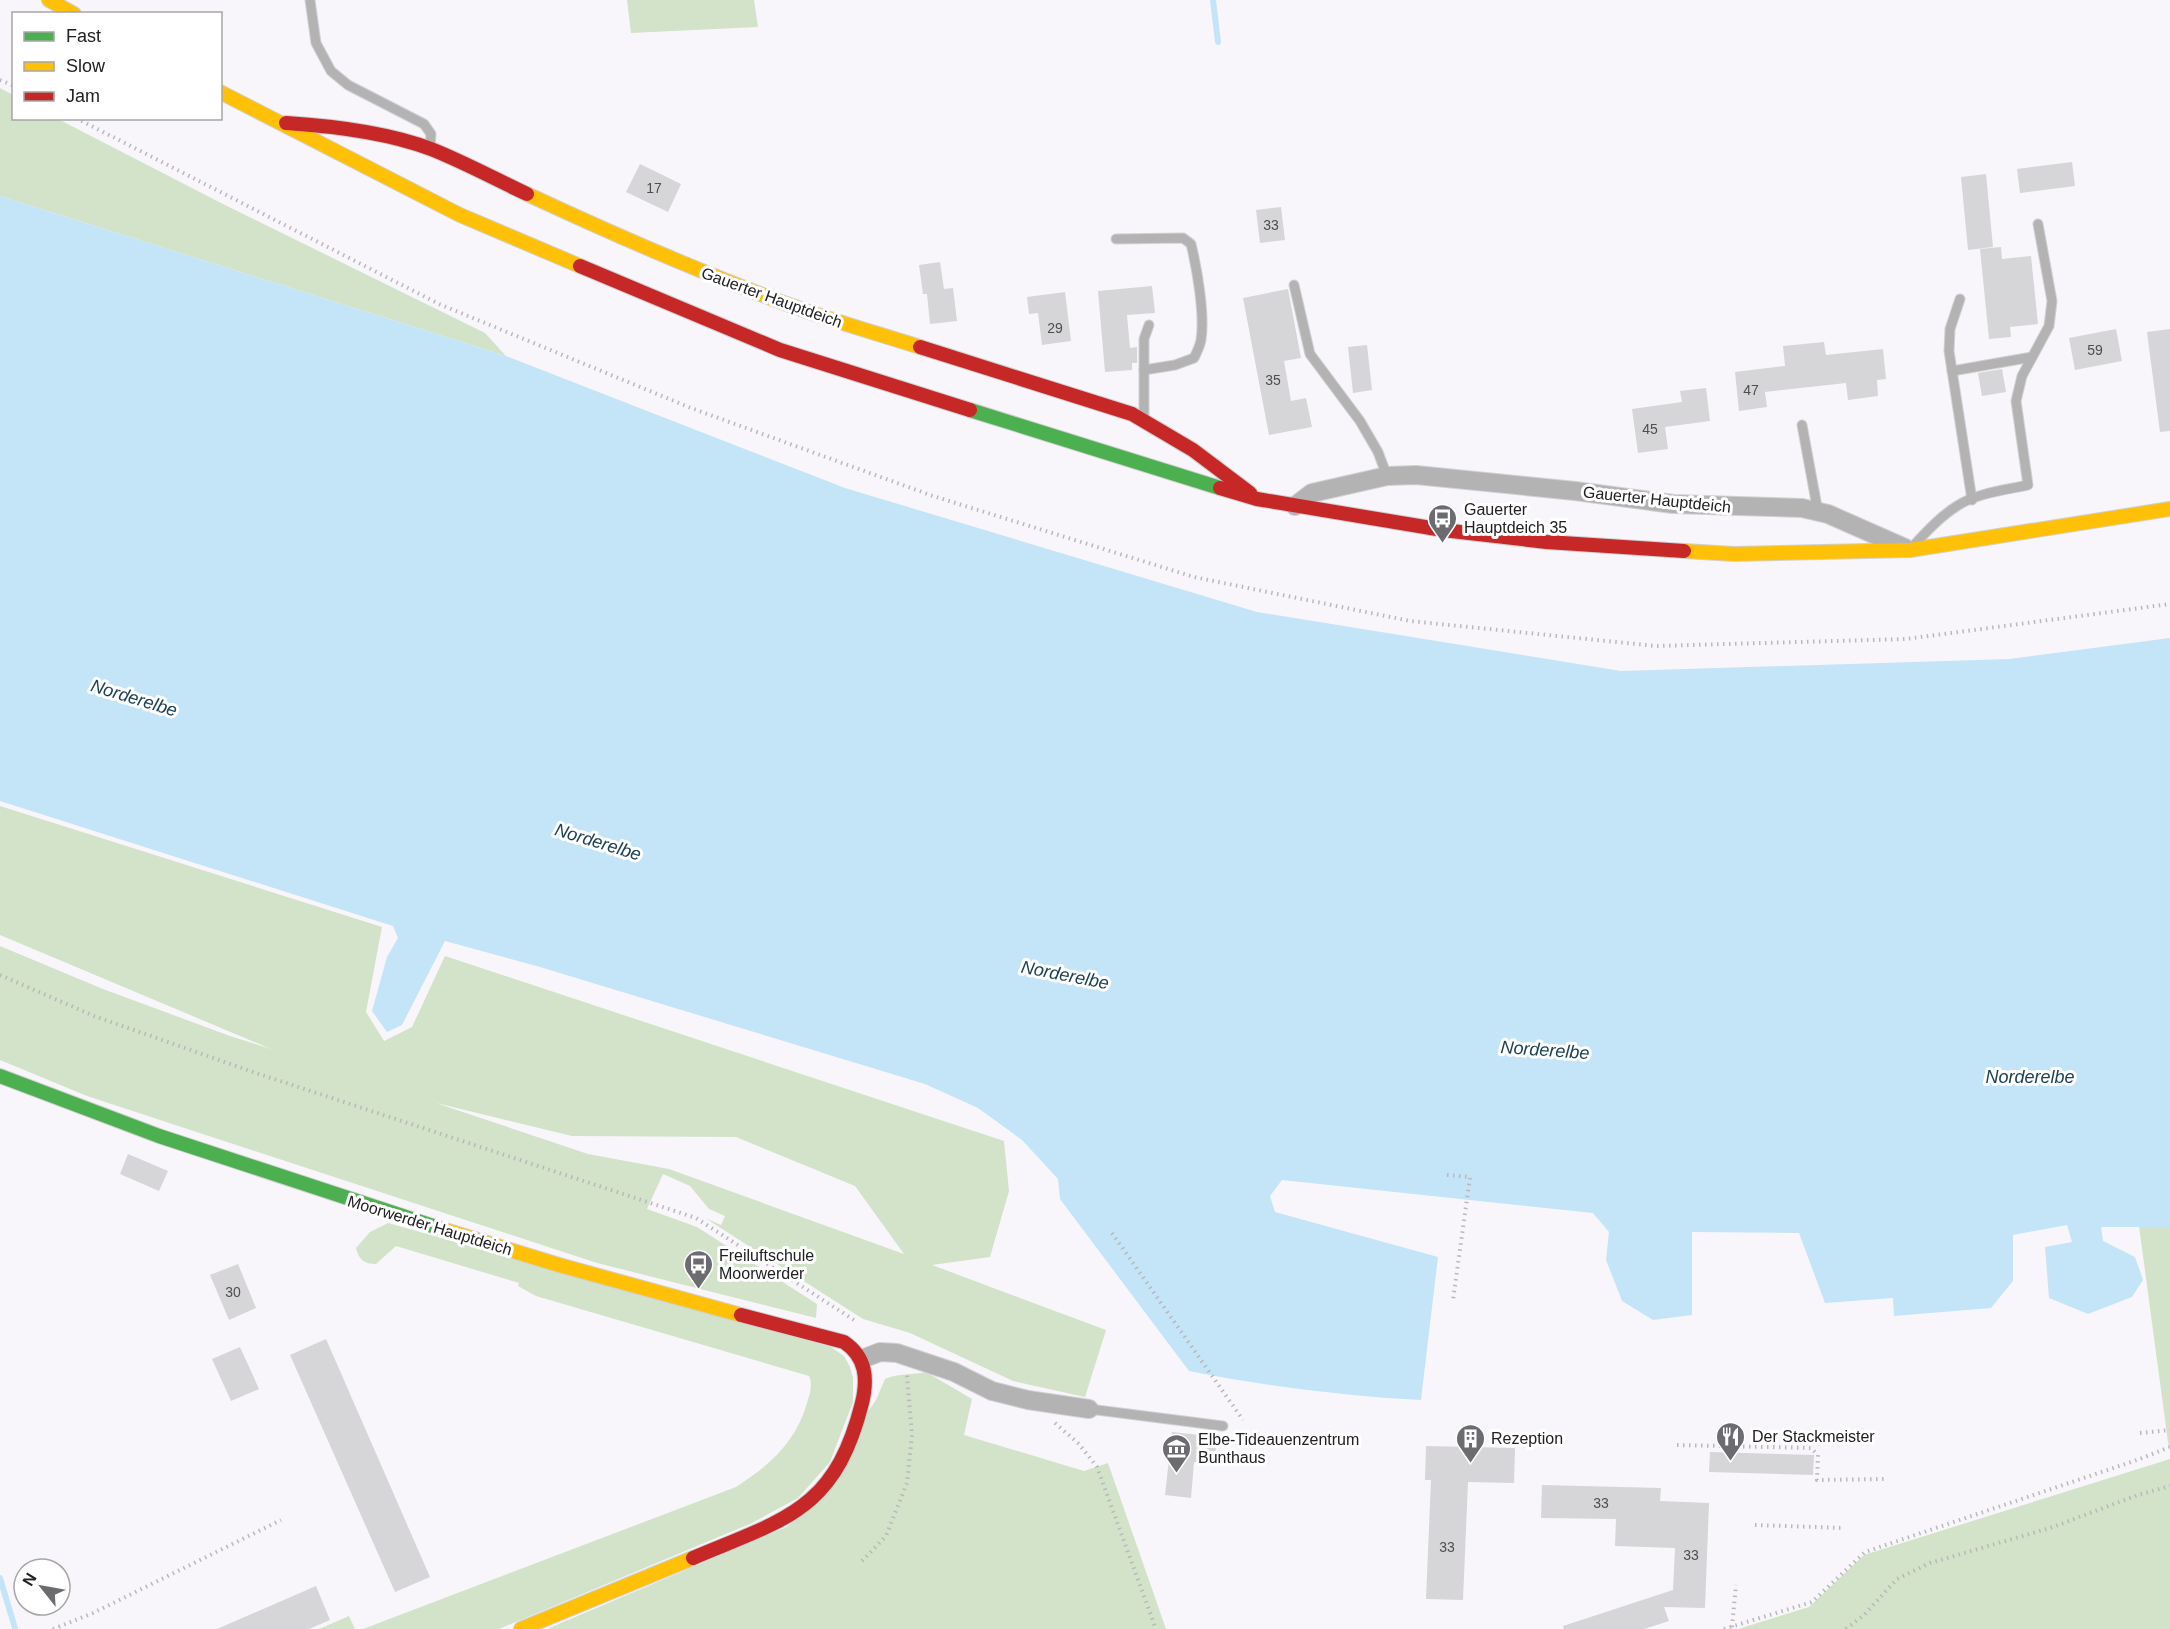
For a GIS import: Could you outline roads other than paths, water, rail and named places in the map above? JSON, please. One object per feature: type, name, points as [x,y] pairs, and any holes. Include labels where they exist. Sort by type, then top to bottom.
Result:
[{"type":"street","points":[[49,0],[70,12]]},
{"type":"street","name":"Gauerter Hauptdeich","points":[[222,93],[460,214],[780,350],[1112,456],[1257,499],[1443,530],[1547,542],[1734,554],[1910,550],[2170,509]]},
{"type":"street","name":"Gauerter Hauptdeich","points":[[276,122],[356,130],[430,149],[624,239],[807,311],[1132,414],[1158,427],[1226,473],[1257,499]]},
{"type":"street","name":"Gauerter Hauptdeich","points":[[1295,506],[1312,492],[1387,476],[1416,475],[1575,491],[1673,504],[1802,508],[1828,514],[1910,550]]},
{"type":"street","name":"Moorwerder Hauptdeich","points":[[0,1076],[48,1096],[198,1150],[397,1215],[568,1268],[844,1341],[853,1347],[862,1359]]},
{"type":"street","points":[[521,1629],[740,1539],[801,1508],[835,1473],[853,1439],[865,1392],[866,1378],[862,1359],[880,1352],[906,1356],[954,1372],[992,1391],[1028,1400],[1089,1409]]},
{"type":"lane","points":[[310,0],[316,43],[331,71],[348,85],[424,124],[431,134],[430,149]]},
{"type":"lane","points":[[1910,550],[1936,521],[1959,504],[2028,485],[2016,401],[2022,376],[2049,326],[2052,301],[2038,224]]},
{"type":"lane","points":[[1116,239],[1183,238],[1191,244],[1202,319],[1201,341],[1194,358],[1175,365],[1144,370]]},
{"type":"lane","points":[[1294,285],[1310,354],[1360,422],[1378,452],[1387,476]]},
{"type":"lane","points":[[1960,299],[1950,329],[1949,351],[1972,500]]},
{"type":"lane","points":[[1144,420],[1144,339],[1149,325]]},
{"type":"lane","points":[[1952,371],[2032,357]]},
{"type":"lane","points":[[1802,425],[1818,512]]},
{"type":"lane","points":[[1089,1409],[1223,1426]]},
{"type":"water","name":"Norderelbe","points":[[0,196],[506,356],[845,488],[1257,612],[1621,671],[2009,659],[2170,638],[2170,1227],[2101,1227],[2103,1241],[2135,1257],[2143,1280],[2132,1297],[2088,1314],[2049,1298],[2045,1247],[2072,1242],[2067,1225],[2013,1235],[2013,1281],[1991,1308],[1894,1316],[1893,1298],[1825,1303],[1799,1233],[1692,1232],[1692,1315],[1653,1320],[1622,1301],[1606,1260],[1609,1232],[1593,1213],[1282,1180],[1270,1196],[1275,1212],[1438,1257],[1421,1400],[1333,1393],[1275,1386],[1189,1371],[1060,1199],[1058,1179],[1022,1140],[978,1108],[925,1084],[540,967],[445,941],[402,1025],[387,1032],[372,1011],[387,957],[398,938],[393,926],[0,801]]},
{"type":"waterway","points":[[1213,0],[1218,42]]},
{"type":"waterway","points":[[0,1578],[15,1628]]},
{"type":"place","name":"Gauerter Hauptdeich 35","points":[[1443,544]]},
{"type":"place","name":"Freiluftschule Moorwerder","points":[[698,1290]]},
{"type":"place","name":"Der Stackmeister","points":[[1731,1462]]},
{"type":"place","name":"Rezeption","points":[[1470,1464]]},
{"type":"place","name":"Elbe-Tideauenzentrum Bunthaus","points":[[1177,1474]]}]
